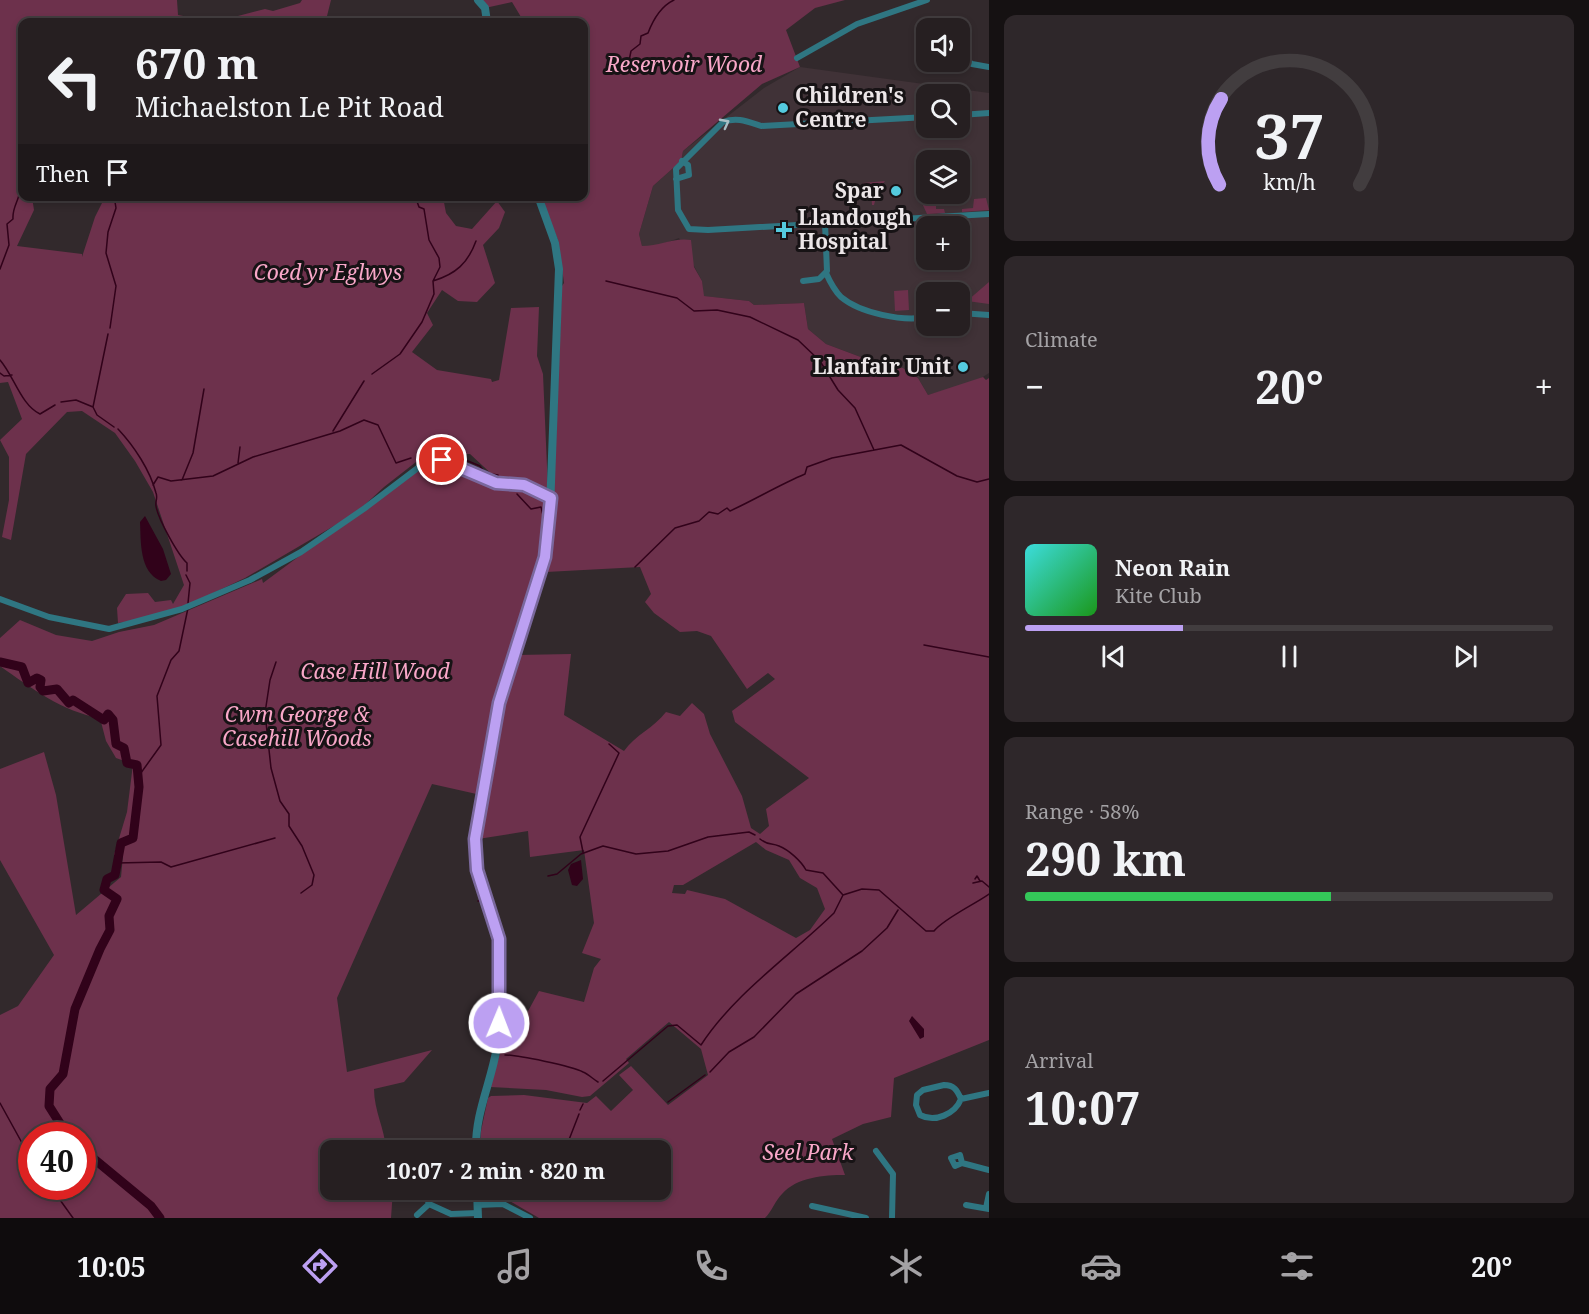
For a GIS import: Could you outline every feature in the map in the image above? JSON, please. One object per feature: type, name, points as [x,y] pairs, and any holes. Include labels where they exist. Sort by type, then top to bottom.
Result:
[{"type":"street","points":[[478,0],[485,8],[487,18]]},
{"type":"street","points":[[797,58],[857,24],[927,0]]},
{"type":"street","points":[[970,63],[989,67]]},
{"type":"street","points":[[970,115],[989,114]]},
{"type":"street","points":[[916,118],[761,126],[736,118],[723,122],[676,168],[678,210],[689,229],[989,214]]},
{"type":"street","points":[[676,179],[689,175],[688,165],[682,161]]},
{"type":"street","points":[[477,1140],[478,1117],[497,1048],[501,968],[499,939],[475,859],[475,839],[499,703],[545,557],[551,498],[559,269],[555,243],[540,201]]},
{"type":"street","points":[[825,223],[826,273],[837,292],[849,302],[896,318],[916,317]]},
{"type":"street","points":[[802,281],[819,279],[826,273]]},
{"type":"street","points":[[970,314],[989,315]]},
{"type":"street","points":[[0,599],[49,617],[109,628],[182,609],[250,580],[301,552],[423,464],[442,460],[496,483],[524,485],[551,498]]},
{"type":"street","points":[[944,1085],[951,1085],[961,1099],[958,1107],[950,1114],[927,1119],[920,1115],[915,1105],[917,1095],[923,1090],[944,1085]]},
{"type":"street","points":[[961,1099],[989,1093]]},
{"type":"street","points":[[876,1151],[893,1174],[892,1218]]},
{"type":"street","points":[[962,1163],[989,1170]]},
{"type":"street","points":[[966,1205],[987,1208],[989,1194]]},
{"type":"street","points":[[428,1200],[429,1204],[451,1214],[478,1212],[503,1204],[530,1218]]},
{"type":"street","points":[[417,1215],[429,1204]]},
{"type":"street","points":[[812,1206],[866,1218]]},
{"type":"shaded area","name":"Llandough Hospital","points":[[800,67],[924,84],[916,84],[916,138],[970,138],[970,90],[989,93],[989,373],[975,382],[928,395],[918,378],[903,368],[882,365],[826,344],[808,329],[804,303],[754,305],[749,301],[703,296],[702,281],[679,238],[657,246],[642,246],[639,234],[653,186],[681,161],[683,151],[764,88]]},
{"type":"shaded area","points":[[145,516],[163,549],[171,574],[166,580],[161,581],[154,577],[145,563],[141,547],[140,522]]},
{"type":"shaded area","points":[[581,860],[583,879],[577,886],[572,885],[568,870],[571,864]]},
{"type":"shaded area","points":[[912,1016],[924,1029],[924,1037],[920,1039],[909,1021]]},
{"type":"green space","name":"Coed yr Eglwys","points":[[0,0],[177,0],[178,15],[194,18],[18,18],[18,201],[33,201],[34,210],[17,246],[82,254],[82,257],[95,217],[103,201],[444,201],[446,213],[456,226],[472,229],[497,201],[505,212],[499,228],[483,245],[495,283],[477,302],[458,301],[442,290],[427,313],[433,325],[412,352],[437,370],[491,379],[492,382],[499,380],[511,308],[539,307],[537,356],[543,374],[548,490],[497,479],[470,454],[425,455],[384,487],[356,513],[245,578],[177,610],[153,618],[118,623],[117,608],[126,594],[148,593],[155,602],[171,600],[173,604],[184,585],[153,492],[115,433],[82,411],[67,412],[26,454],[11,540],[2,537],[9,500],[9,457],[0,440],[22,419],[8,382],[0,383]]},
{"type":"green space","points":[[302,0],[331,0],[326,18],[230,18],[265,9],[273,11],[300,3]]},
{"type":"green space","points":[[479,0],[845,0],[815,8],[786,30],[800,67],[762,84],[683,151],[681,161],[653,186],[639,234],[642,246],[691,240],[694,267],[702,281],[704,296],[749,301],[754,305],[804,303],[808,329],[826,344],[882,365],[903,368],[918,378],[928,395],[983,377],[986,380],[989,378],[989,1040],[894,1078],[891,1117],[863,1124],[832,1139],[845,1175],[820,1177],[795,1184],[780,1197],[765,1218],[539,1218],[508,1200],[671,1200],[671,1140],[481,1140],[488,1098],[491,1096],[524,1095],[587,1103],[596,1096],[611,1111],[633,1090],[619,1075],[631,1066],[668,1105],[708,1075],[701,1049],[669,1022],[626,1059],[629,1063],[590,1096],[582,1097],[546,1090],[490,1087],[500,1053],[502,1008],[527,1013],[539,991],[584,1002],[594,968],[601,959],[582,953],[594,923],[584,850],[530,857],[528,831],[478,839],[504,703],[517,655],[571,654],[564,715],[624,751],[666,712],[680,716],[692,703],[704,714],[710,734],[742,796],[751,828],[760,834],[769,826],[766,809],[809,778],[735,722],[732,711],[775,679],[768,673],[747,689],[711,636],[697,631],[680,632],[654,613],[645,602],[651,594],[640,567],[546,572],[552,531],[562,286],[564,283],[558,240],[542,201],[588,201],[588,18],[522,18],[512,2],[485,8]],"holes":[[[756,842],[766,850],[789,860],[800,878],[817,888],[825,909],[810,930],[796,938],[725,899],[687,890],[685,894],[672,893],[674,885],[683,885]]]},
{"type":"green space","points":[[885,181],[878,190],[874,205],[872,205],[871,192],[863,193],[863,183]]},
{"type":"green space","points":[[986,198],[989,210],[962,212],[962,209],[973,208],[974,199]]},
{"type":"green space","points":[[922,204],[936,204],[936,209],[944,209],[945,213],[927,214]]},
{"type":"green space","points":[[910,223],[916,223],[916,227],[910,227]]},
{"type":"green space","points":[[989,282],[989,304],[970,301],[970,298]]},
{"type":"green space","points":[[908,290],[909,310],[895,311],[894,291]]},
{"type":"green space","name":"Case Hill Wood","points":[[442,461],[495,485],[509,483],[546,499],[548,508],[537,569],[518,626],[504,685],[493,714],[481,795],[432,784],[337,998],[347,1072],[432,1050],[404,1082],[374,1089],[385,1140],[320,1140],[320,1200],[392,1200],[391,1218],[0,1218],[0,1015],[18,1006],[54,955],[0,860],[0,769],[44,752],[56,795],[76,915],[121,877],[123,856],[114,855],[127,812],[133,764],[116,758],[106,741],[100,718],[60,705],[0,666],[0,638],[20,620],[56,635],[92,641],[119,632],[154,625],[262,579],[263,583],[421,466]]},
{"type":"waterway","points":[[618,69],[629,61],[631,51],[640,44],[641,36],[648,33],[661,10],[674,0]]},
{"type":"waterway","points":[[0,269],[9,245],[7,224],[13,219],[18,197]]},
{"type":"waterway","points":[[110,328],[116,286],[106,253],[108,232],[116,208],[115,201]]},
{"type":"waterway","points":[[372,374],[400,354],[422,322],[434,294],[433,281],[440,267],[439,258],[429,240],[424,209],[419,207],[417,201]]},
{"type":"waterway","points":[[433,281],[460,267],[469,256],[476,241]]},
{"type":"waterway","points":[[606,281],[677,298],[694,311],[717,310],[750,317],[798,340],[820,361],[838,390],[855,408],[874,450]]},
{"type":"waterway","points":[[93,407],[108,334]]},
{"type":"waterway","points":[[0,360],[33,410],[40,414],[55,405]]},
{"type":"waterway","points":[[0,373],[4,376],[12,375]]},
{"type":"waterway","points":[[333,431],[364,381]]},
{"type":"waterway","points":[[182,480],[193,453],[204,389]]},
{"type":"waterway","points":[[61,402],[76,400],[93,407],[97,415],[114,427]]},
{"type":"waterway","points":[[153,485],[158,477],[171,481],[213,476],[253,457],[340,431],[364,420],[378,425],[396,463],[411,458]]},
{"type":"waterway","points":[[118,429],[146,467],[157,495],[156,506],[160,519],[187,563],[187,571]]},
{"type":"waterway","points":[[635,567],[675,528],[699,521],[709,512],[718,514],[727,508],[730,511],[805,474],[807,467],[832,458],[901,445],[957,476],[977,482],[989,479]]},
{"type":"waterway","points":[[238,463],[240,447]]},
{"type":"waterway","points":[[419,455],[444,451],[480,466],[485,473],[498,475]]},
{"type":"waterway","points":[[517,494],[531,509],[541,507],[543,515]]},
{"type":"waterway","points":[[186,575],[190,583],[188,603]]},
{"type":"waterway","points":[[138,777],[161,745],[157,696],[171,660],[179,651],[188,608]]},
{"type":"waterway","points":[[924,645],[989,657]]},
{"type":"waterway","points":[[0,662],[22,667],[28,683],[37,678],[41,680],[40,687],[43,691],[57,689],[69,703],[73,700],[104,720],[108,714],[113,720],[116,744],[124,748],[127,763],[137,765],[139,787],[133,838],[121,843],[115,875],[107,879],[104,890],[117,899],[109,916],[110,930],[75,1009],[63,1074],[50,1089],[49,1106],[59,1122]]},
{"type":"waterway","points":[[276,662],[270,680],[265,713],[271,768],[280,801],[289,814],[289,826],[302,846],[314,875],[312,885],[301,893]]},
{"type":"waterway","points":[[583,852],[580,837],[619,753],[609,744]]},
{"type":"waterway","points":[[548,876],[557,874],[581,854],[603,846],[636,854],[668,851],[708,837],[749,832],[755,835]]},
{"type":"waterway","points":[[117,863],[161,862],[171,867],[275,838]]},
{"type":"waterway","points":[[760,839],[787,850],[806,870],[823,873],[843,895],[862,889],[879,890],[926,931],[934,931],[938,926],[989,894]]},
{"type":"waterway","points":[[975,879],[977,876],[980,881]]},
{"type":"waterway","points":[[973,883],[982,881],[989,887]]},
{"type":"waterway","points":[[603,1081],[668,1026],[677,1025],[701,1045],[714,1026],[746,992],[834,913],[843,895]]},
{"type":"waterway","points":[[478,901],[483,900]]},
{"type":"waterway","points":[[710,1072],[729,1052],[754,1037],[796,994],[862,951],[887,928],[898,910]]},
{"type":"waterway","points":[[505,1055],[568,1067],[585,1073],[598,1082]]},
{"type":"waterway","points":[[668,1102],[705,1075]]},
{"type":"waterway","points":[[0,1103],[18,1136]]},
{"type":"waterway","points":[[580,1110],[583,1104]]},
{"type":"waterway","points":[[569,1140],[579,1114]]},
{"type":"waterway","points":[[96,1161],[151,1206],[160,1218]]},
{"type":"waterway","points":[[60,1200],[73,1218]]},
{"type":"place","name":"Children's Centre","points":[[783,108]]},
{"type":"place","name":"Spar","points":[[896,191]]},
{"type":"place","name":"Llandough Hospital","points":[[784,230]]},
{"type":"place","name":"Llanfair Unit","points":[[963,367]]},
{"type":"route","points":[[442,460],[496,483],[524,485],[551,498],[549,536],[545,557],[495,719],[475,839],[477,870],[489,901],[499,939],[501,968],[499,1023]]},
{"type":"park label","name":"Reservoir Wood","points":[[684,65]]},
{"type":"park label","name":"Cwm George & Casehill Woods","points":[[297,727]]},
{"type":"park label","name":"Seel Park","points":[[808,1153]]}]
